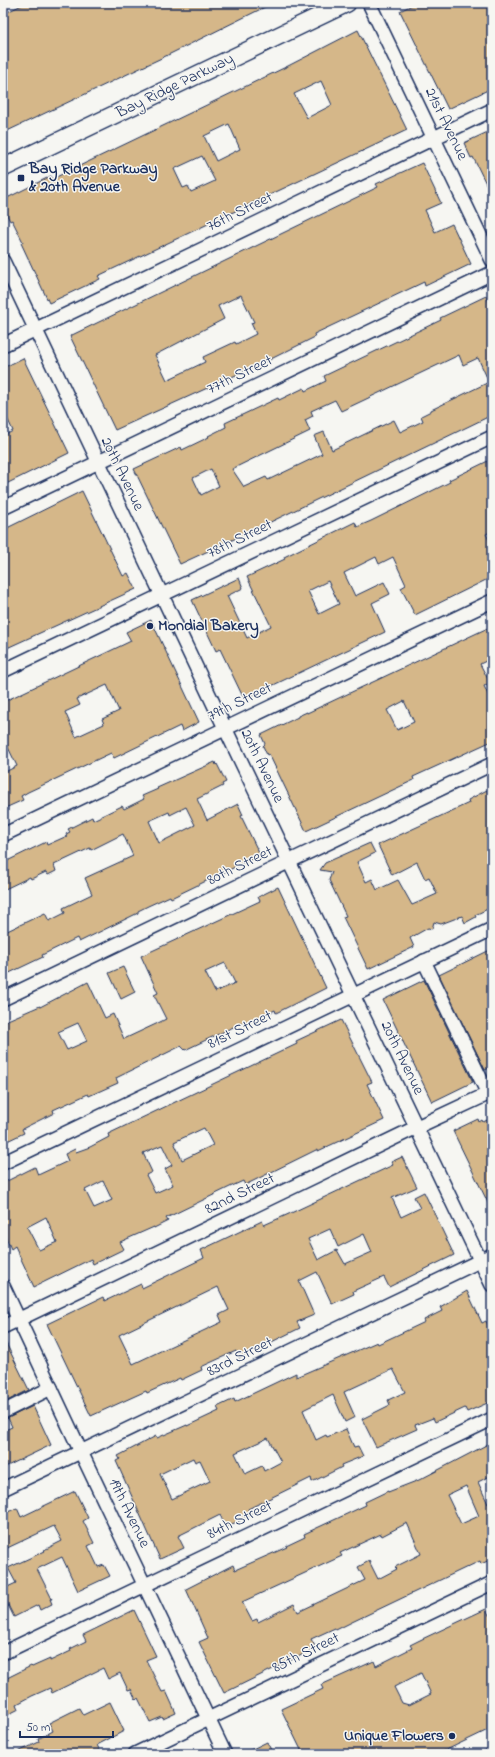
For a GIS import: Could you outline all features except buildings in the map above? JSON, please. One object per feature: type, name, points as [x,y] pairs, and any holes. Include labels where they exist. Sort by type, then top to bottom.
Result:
[{"type":"main road","name":"Bay Ridge Parkway","points":[[3,168],[347,3]]},
{"type":"street","name":"21st Avenue","points":[[369,3],[492,260]]},
{"type":"street","name":"76th Street","points":[[3,345],[492,110]]},
{"type":"street","name":"20th Avenue","points":[[3,261],[353,995],[417,1127],[486,1258],[492,1285]]},
{"type":"street","name":"77th Street","points":[[3,508],[492,273]]},
{"type":"street","name":"78th Street","points":[[3,672],[492,437]]},
{"type":"street","name":"79th Street","points":[[3,835],[492,601]]},
{"type":"street","name":"80th Street","points":[[3,999],[492,764]]},
{"type":"street","name":"81st Street","points":[[3,1163],[492,929]]},
{"type":"street","points":[[424,961],[490,1093]]},
{"type":"street","name":"82nd Street","points":[[3,1327],[490,1093]]},
{"type":"street","name":"83rd Street","points":[[3,1489],[486,1258]]},
{"type":"street","name":"19th Avenue","points":[[3,1286],[226,1754]]},
{"type":"street","points":[[3,1412],[51,1388]]},
{"type":"street","name":"84th Street","points":[[3,1653],[492,1419]]},
{"type":"street","name":"85th Street","points":[[135,1754],[492,1583]]},
{"type":"railway","points":[[481,1754],[492,1749]]},
{"type":"place","name":"Bay Ridge Parkway & 20th Avenue","points":[[21,178]]},
{"type":"place","name":"Mondial Bakery","points":[[150,626]]},
{"type":"place","name":"Unique Flowers","points":[[452,1736]]}]
